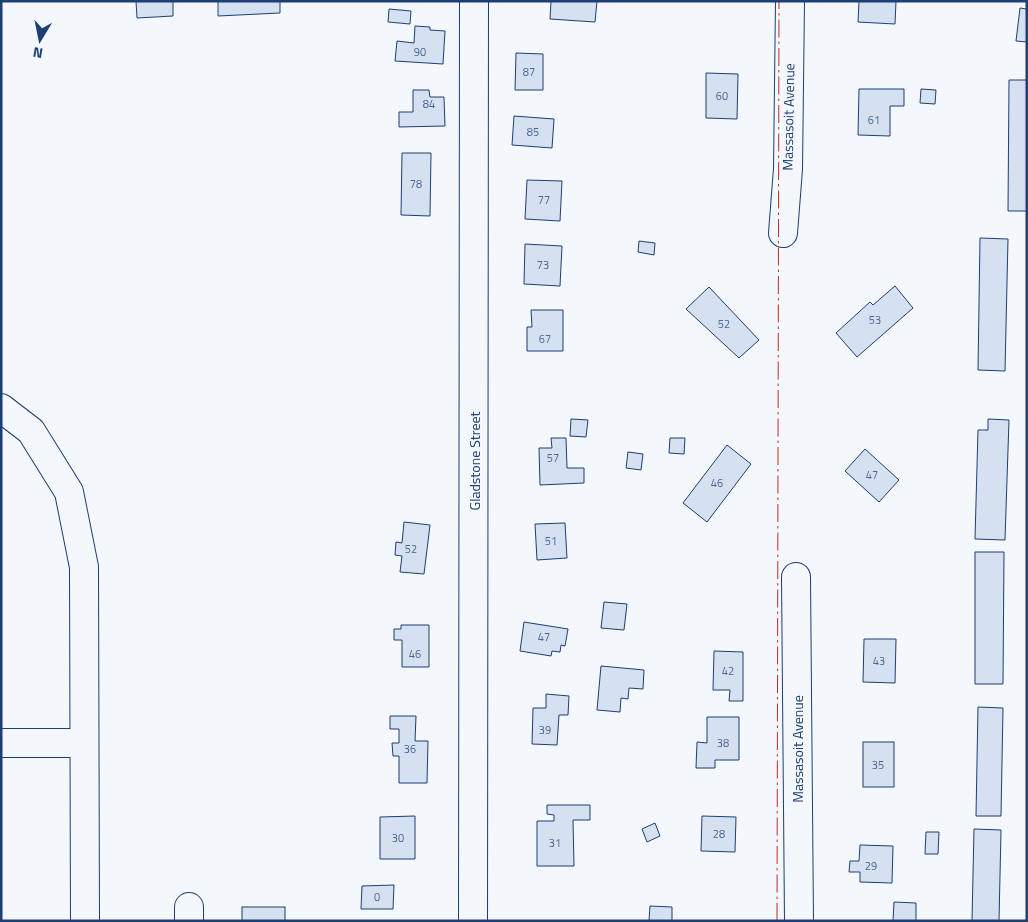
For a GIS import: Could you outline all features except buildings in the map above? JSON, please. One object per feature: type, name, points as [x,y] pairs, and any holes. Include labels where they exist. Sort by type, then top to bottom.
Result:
[{"type":"street","name":"Gladstone Street","points":[[473,921],[474,1]]},
{"type":"street","name":"Massasoit Avenue","points":[[783,233],[788,169],[790,1]]},
{"type":"street","points":[[1,408],[30,431],[69,492],[84,567],[85,921]]},
{"type":"street","name":"Massasoit Avenue","points":[[796,577],[799,921]]},
{"type":"street","points":[[1,743],[84,743]]},
{"type":"power","points":[[777,921],[779,1]]}]
